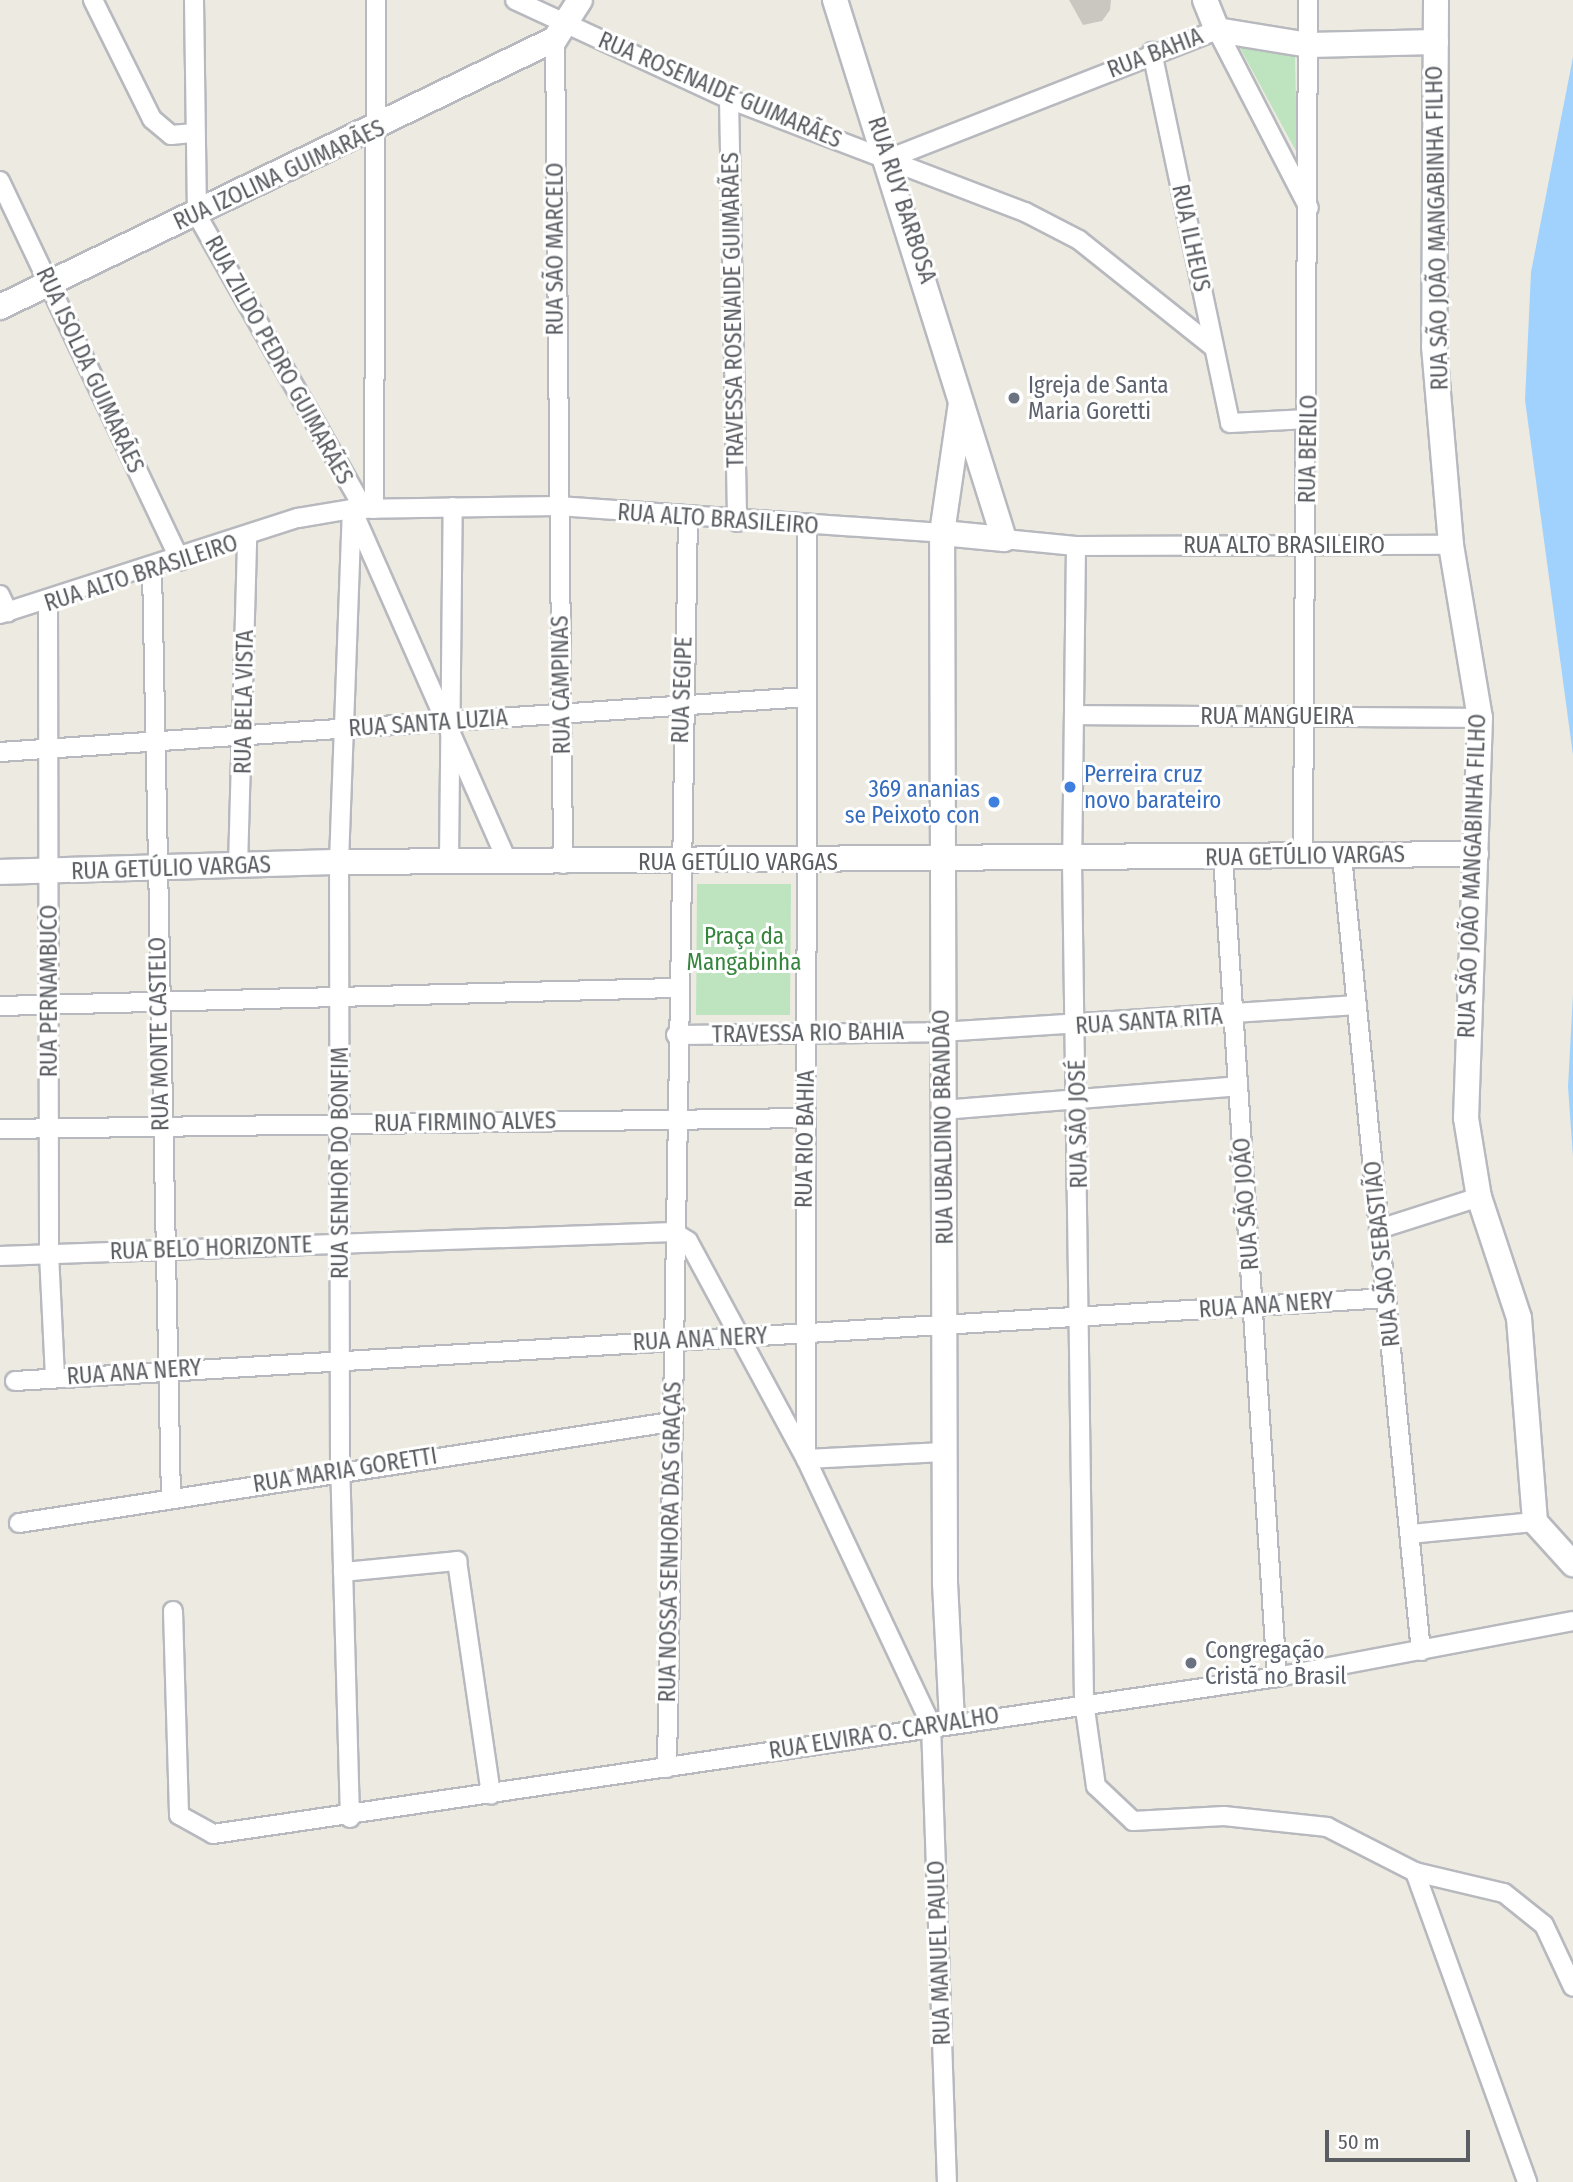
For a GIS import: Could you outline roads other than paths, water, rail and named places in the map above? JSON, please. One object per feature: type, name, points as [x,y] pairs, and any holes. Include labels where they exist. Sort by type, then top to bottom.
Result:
[{"type":"street","points":[[93,0],[152,119],[171,135],[195,133]]},
{"type":"street","name":"RUA ZILDO PEDRO GUIMARÃES","points":[[194,0],[197,215],[363,509],[508,863]]},
{"type":"street","name":"RUA SENHOR DO BONFIM","points":[[350,1818],[340,1470],[339,862],[341,729],[363,509],[378,128],[376,0]]},
{"type":"street","name":"RUA ROSENAIDE GUIMARÃES","points":[[515,0],[559,31],[729,99],[974,190],[1079,240],[1212,346]]},
{"type":"street","points":[[559,31],[580,0]]},
{"type":"street","name":"RUA RUY BARBOSA","points":[[835,0],[888,159],[1004,539]]},
{"type":"street","points":[[1205,0],[1217,30]]},
{"type":"street","name":"RUA BERILO","points":[[1303,855],[1311,211],[1308,0]]},
{"type":"street","name":"RUA SÃO JOÃO MANGABINHA FILHO","points":[[1436,0],[1434,346],[1451,545],[1480,718],[1466,1118],[1479,1197],[1519,1318],[1535,1522]]},
{"type":"street","name":"RUA BAHIA","points":[[888,159],[1152,52],[1217,30],[1309,45],[1436,42]]},
{"type":"street","name":"RUA BERILO","points":[[1217,30],[1311,211]]},
{"type":"street","name":"RUA IZOLINA GUIMARÃES","points":[[0,307],[378,128],[559,31]]},
{"type":"street","name":"RUA SÃO MARCELO","points":[[558,506],[559,31]]},
{"type":"street","name":"RUA ILHEUS","points":[[1152,52],[1230,423],[1308,419]]},
{"type":"street","name":"TRAVESSA ROSENAIDE GUIMARÃES","points":[[729,99],[737,522]]},
{"type":"street","name":"RUA ISOLDA GUIMARÃES","points":[[0,181],[180,560]]},
{"type":"street","name":"RUA RUY BARBOSA","points":[[942,533],[961,403]]},
{"type":"street","name":"RUA ALTO BRASILEIRO","points":[[4,613],[48,603],[247,539],[298,518],[363,509],[558,506],[737,522],[942,533],[1076,546],[1451,545]]},
{"type":"street","name":"RUA CAMPINAS","points":[[558,506],[563,864]]},
{"type":"street","points":[[449,861],[453,508]]},
{"type":"street","name":"RUA SEGIPE","points":[[678,862],[688,518]]},
{"type":"street","name":"RUA RIO BAHIA","points":[[807,526],[807,1031],[801,1334],[806,1459],[942,1723]]},
{"type":"street","name":"RUA UBALDINO BRANDÃO","points":[[942,533],[942,1723]]},
{"type":"street","name":"RUA BELA VISTA","points":[[238,866],[244,735],[247,539]]},
{"type":"street","name":"RUA SÃO JOSÉ","points":[[1076,546],[1072,861],[1083,1318],[1084,1702],[1096,1786],[1133,1821],[1224,1816],[1327,1827],[1415,1872],[1504,1893],[1525,1908],[1557,1944],[1573,1987]]},
{"type":"street","name":"RUA MONTE CASTELO","points":[[152,569],[157,1002],[162,1127],[165,1370],[171,1499]]},
{"type":"street","points":[[0,595],[4,613]]},
{"type":"street","name":"RUA PERNAMBUCO","points":[[48,603],[49,1254],[55,1378]]},
{"type":"street","name":"RUA SANTA LUZIA","points":[[0,752],[806,697]]},
{"type":"street","name":"RUA MANGUEIRA","points":[[1073,715],[1480,718]]},
{"type":"street","name":"RUA GETÚLIO VARGAS","points":[[0,872],[339,862],[807,863],[1476,854]]},
{"type":"street","name":"RUA SÃO SEBASTIÃO","points":[[1342,856],[1421,1651]]},
{"type":"street","name":"RUA SÃO JOÃO","points":[[1223,857],[1277,1677]]},
{"type":"street","name":"RUA NOSSA SENHORA DAS GRAÇAS","points":[[667,1768],[678,862]]},
{"type":"street","points":[[0,1006],[676,988]]},
{"type":"street","name":"RUA SANTA RITA","points":[[941,1032],[1234,1016],[1357,1005]]},
{"type":"street","name":"TRAVESSA RIO BAHIA","points":[[676,1035],[807,1031],[941,1032]]},
{"type":"street","points":[[942,1111],[1077,1097],[1238,1086]]},
{"type":"street","name":"RUA FIRMINO ALVES","points":[[0,1129],[805,1118]]},
{"type":"street","points":[[1379,1229],[1479,1197]]},
{"type":"street","points":[[674,1232],[696,1248],[806,1459],[944,1452]]},
{"type":"street","name":"RUA BELO HORIZONTE","points":[[0,1256],[674,1232]]},
{"type":"street","name":"RUA ANA NERY","points":[[15,1381],[339,1358],[1083,1318],[1386,1298]]},
{"type":"street","name":"RUA MARIA GORETTI","points":[[19,1523],[340,1470],[671,1422]]},
{"type":"street","points":[[1410,1534],[1535,1522],[1573,1564]]},
{"type":"street","points":[[343,1572],[457,1561],[491,1795]]},
{"type":"street","name":"RUA ELVIRA O. CARVALHO","points":[[173,1611],[179,1815],[195,1830],[213,1834],[350,1818],[942,1723],[1277,1677],[1573,1621]]},
{"type":"street","name":"RUA MANUEL PAULO","points":[[942,1723],[947,2182]]},
{"type":"street","points":[[1415,1872],[1527,2182]]},
{"type":"water","points":[[1573,57],[1573,755],[1525,400],[1531,272]]},
{"type":"water","points":[[1573,994],[1573,1157],[1568,1087]]},
{"type":"place","name":"Igreja de Santa Maria Goretti","points":[[1014,398]]},
{"type":"place","name":"Perreira cruz novo barateiro","points":[[1070,787]]},
{"type":"place","name":"369 ananias se Peixoto con","points":[[994,802]]},
{"type":"place","name":"Congregação Cristã no Brasil","points":[[1191,1663]]},
{"type":"park label","name":"Praça da Mangabinha","points":[[744,949]]}]
